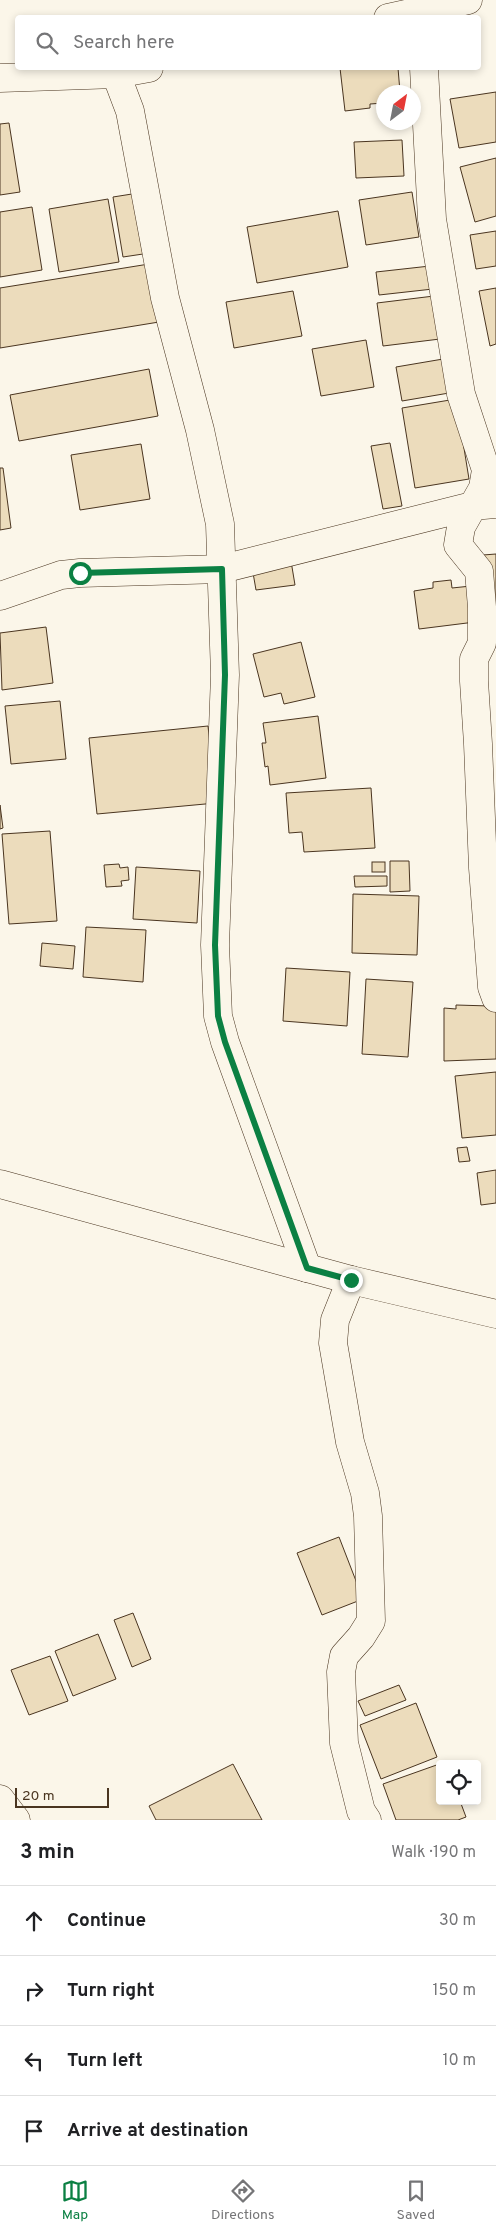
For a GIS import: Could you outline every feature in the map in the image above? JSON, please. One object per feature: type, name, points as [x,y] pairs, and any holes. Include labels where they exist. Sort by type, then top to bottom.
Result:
[{"type":"street","points":[[407,15],[449,8]]},
{"type":"street","points":[[0,78],[116,74],[138,70]]},
{"type":"street","points":[[424,70],[432,219],[461,394],[486,470],[483,488],[484,505],[461,527],[458,545],[479,571],[482,643],[474,659],[474,681],[483,868],[492,987],[496,998]]},
{"type":"street","points":[[116,74],[130,111],[165,298],[212,483],[220,524],[225,675],[215,945],[218,1016],[225,1042],[307,1268]]},
{"type":"street","points":[[0,596],[61,575],[222,569],[484,505]]},
{"type":"street","points":[[0,1184],[351,1280],[496,1314]]},
{"type":"street","points":[[351,1280],[335,1320],[333,1343],[350,1442],[365,1493],[368,1516],[371,1621],[361,1637],[344,1656],[341,1681],[344,1743],[361,1811],[368,1820]]},
{"type":"street","points":[[0,1799],[16,1820]]},
{"type":"building","points":[[340,70],[398,70],[399,85],[376,85],[376,104],[370,104],[370,108],[345,111]]},
{"type":"building","points":[[496,92],[496,142],[459,148],[450,99]]},
{"type":"building","points":[[9,123],[20,192],[0,195],[0,124]]},
{"type":"building","points":[[402,140],[404,176],[356,178],[354,142]]},
{"type":"building","points":[[496,158],[496,216],[475,222],[460,167]]},
{"type":"building","points":[[412,192],[419,237],[366,245],[359,200]]},
{"type":"building","points":[[132,194],[143,254],[123,257],[113,197]]},
{"type":"building","points":[[108,199],[119,262],[59,272],[49,209]]},
{"type":"building","points":[[32,207],[42,270],[0,277],[0,212]]},
{"type":"building","points":[[338,211],[348,267],[257,283],[247,227]]},
{"type":"building","points":[[496,231],[496,266],[476,269],[470,235]]},
{"type":"building","points":[[149,264],[159,322],[0,348],[0,288]]},
{"type":"building","points":[[430,266],[433,289],[379,295],[376,272]]},
{"type":"building","points":[[496,288],[496,344],[490,346],[479,291]]},
{"type":"building","points":[[293,291],[302,336],[234,348],[226,302]]},
{"type":"building","points":[[434,296],[440,339],[383,346],[377,303]]},
{"type":"building","points":[[366,340],[374,387],[321,396],[312,349]]},
{"type":"building","points":[[449,358],[455,392],[402,401],[396,367]]},
{"type":"building","points":[[149,369],[158,416],[19,441],[10,395]]},
{"type":"building","points":[[456,399],[469,479],[415,488],[402,408]]},
{"type":"building","points":[[390,443],[402,506],[383,509],[371,446]]},
{"type":"building","points":[[141,444],[150,499],[80,510],[71,455]]},
{"type":"building","points":[[0,468],[3,468],[11,528],[0,530]]},
{"type":"building","points":[[496,554],[496,627],[492,628],[483,555]]},
{"type":"building","points":[[291,561],[295,585],[256,590],[252,567]]},
{"type":"building","points":[[451,580],[452,588],[471,586],[475,622],[419,629],[414,591],[433,588],[433,582]]},
{"type":"building","points":[[46,627],[53,683],[2,690],[0,633]]},
{"type":"building","points":[[301,642],[315,697],[284,704],[281,693],[264,697],[253,654]]},
{"type":"building","points":[[60,701],[66,759],[11,764],[5,706]]},
{"type":"building","points":[[318,716],[326,778],[270,785],[268,766],[265,767],[262,743],[266,743],[263,723]]},
{"type":"building","points":[[208,726],[216,803],[97,814],[89,738]]},
{"type":"building","points":[[371,788],[375,848],[304,852],[302,832],[289,833],[286,793]]},
{"type":"building","points":[[0,805],[3,828],[0,829]]},
{"type":"building","points":[[50,831],[57,921],[9,924],[2,834]]},
{"type":"building","points":[[390,861],[409,861],[410,891],[390,892]]},
{"type":"building","points":[[372,862],[385,862],[385,872],[372,872]]},
{"type":"building","points":[[119,864],[120,868],[128,867],[129,880],[121,881],[122,886],[106,887],[104,865]]},
{"type":"building","points":[[136,867],[200,871],[197,923],[133,919]]},
{"type":"building","points":[[354,876],[387,876],[387,886],[355,887]]},
{"type":"building","points":[[353,894],[419,896],[417,955],[352,953]]},
{"type":"building","points":[[86,927],[146,930],[143,982],[83,977]]},
{"type":"building","points":[[42,943],[75,946],[73,969],[40,966]]},
{"type":"building","points":[[286,968],[350,972],[347,1026],[283,1021]]},
{"type":"building","points":[[366,979],[413,982],[408,1057],[362,1054]]},
{"type":"building","points":[[456,1005],[490,1006],[496,1010],[496,1059],[444,1061],[444,1008],[456,1009]]},
{"type":"building","points":[[496,1072],[496,1135],[462,1138],[455,1076]]},
{"type":"building","points":[[467,1147],[470,1161],[459,1162],[457,1148]]},
{"type":"building","points":[[496,1170],[496,1203],[481,1205],[477,1173]]},
{"type":"building","points":[[339,1537],[363,1599],[322,1615],[297,1553]]},
{"type":"building","points":[[133,1613],[151,1659],[132,1667],[114,1620]]},
{"type":"building","points":[[98,1634],[116,1679],[73,1696],[55,1651]]},
{"type":"building","points":[[50,1656],[68,1701],[29,1715],[11,1670]]},
{"type":"building","points":[[399,1685],[406,1700],[365,1716],[358,1701]]},
{"type":"building","points":[[416,1703],[437,1757],[381,1779],[360,1725]]},
{"type":"building","points":[[233,1764],[262,1820],[156,1820],[149,1806]]},
{"type":"building","points":[[436,1765],[436,1805],[462,1805],[466,1817],[458,1820],[396,1820],[383,1784]]},
{"type":"route","points":[[80,573],[222,569],[225,675],[215,945],[218,1016],[225,1042],[307,1268],[351,1280]]}]
